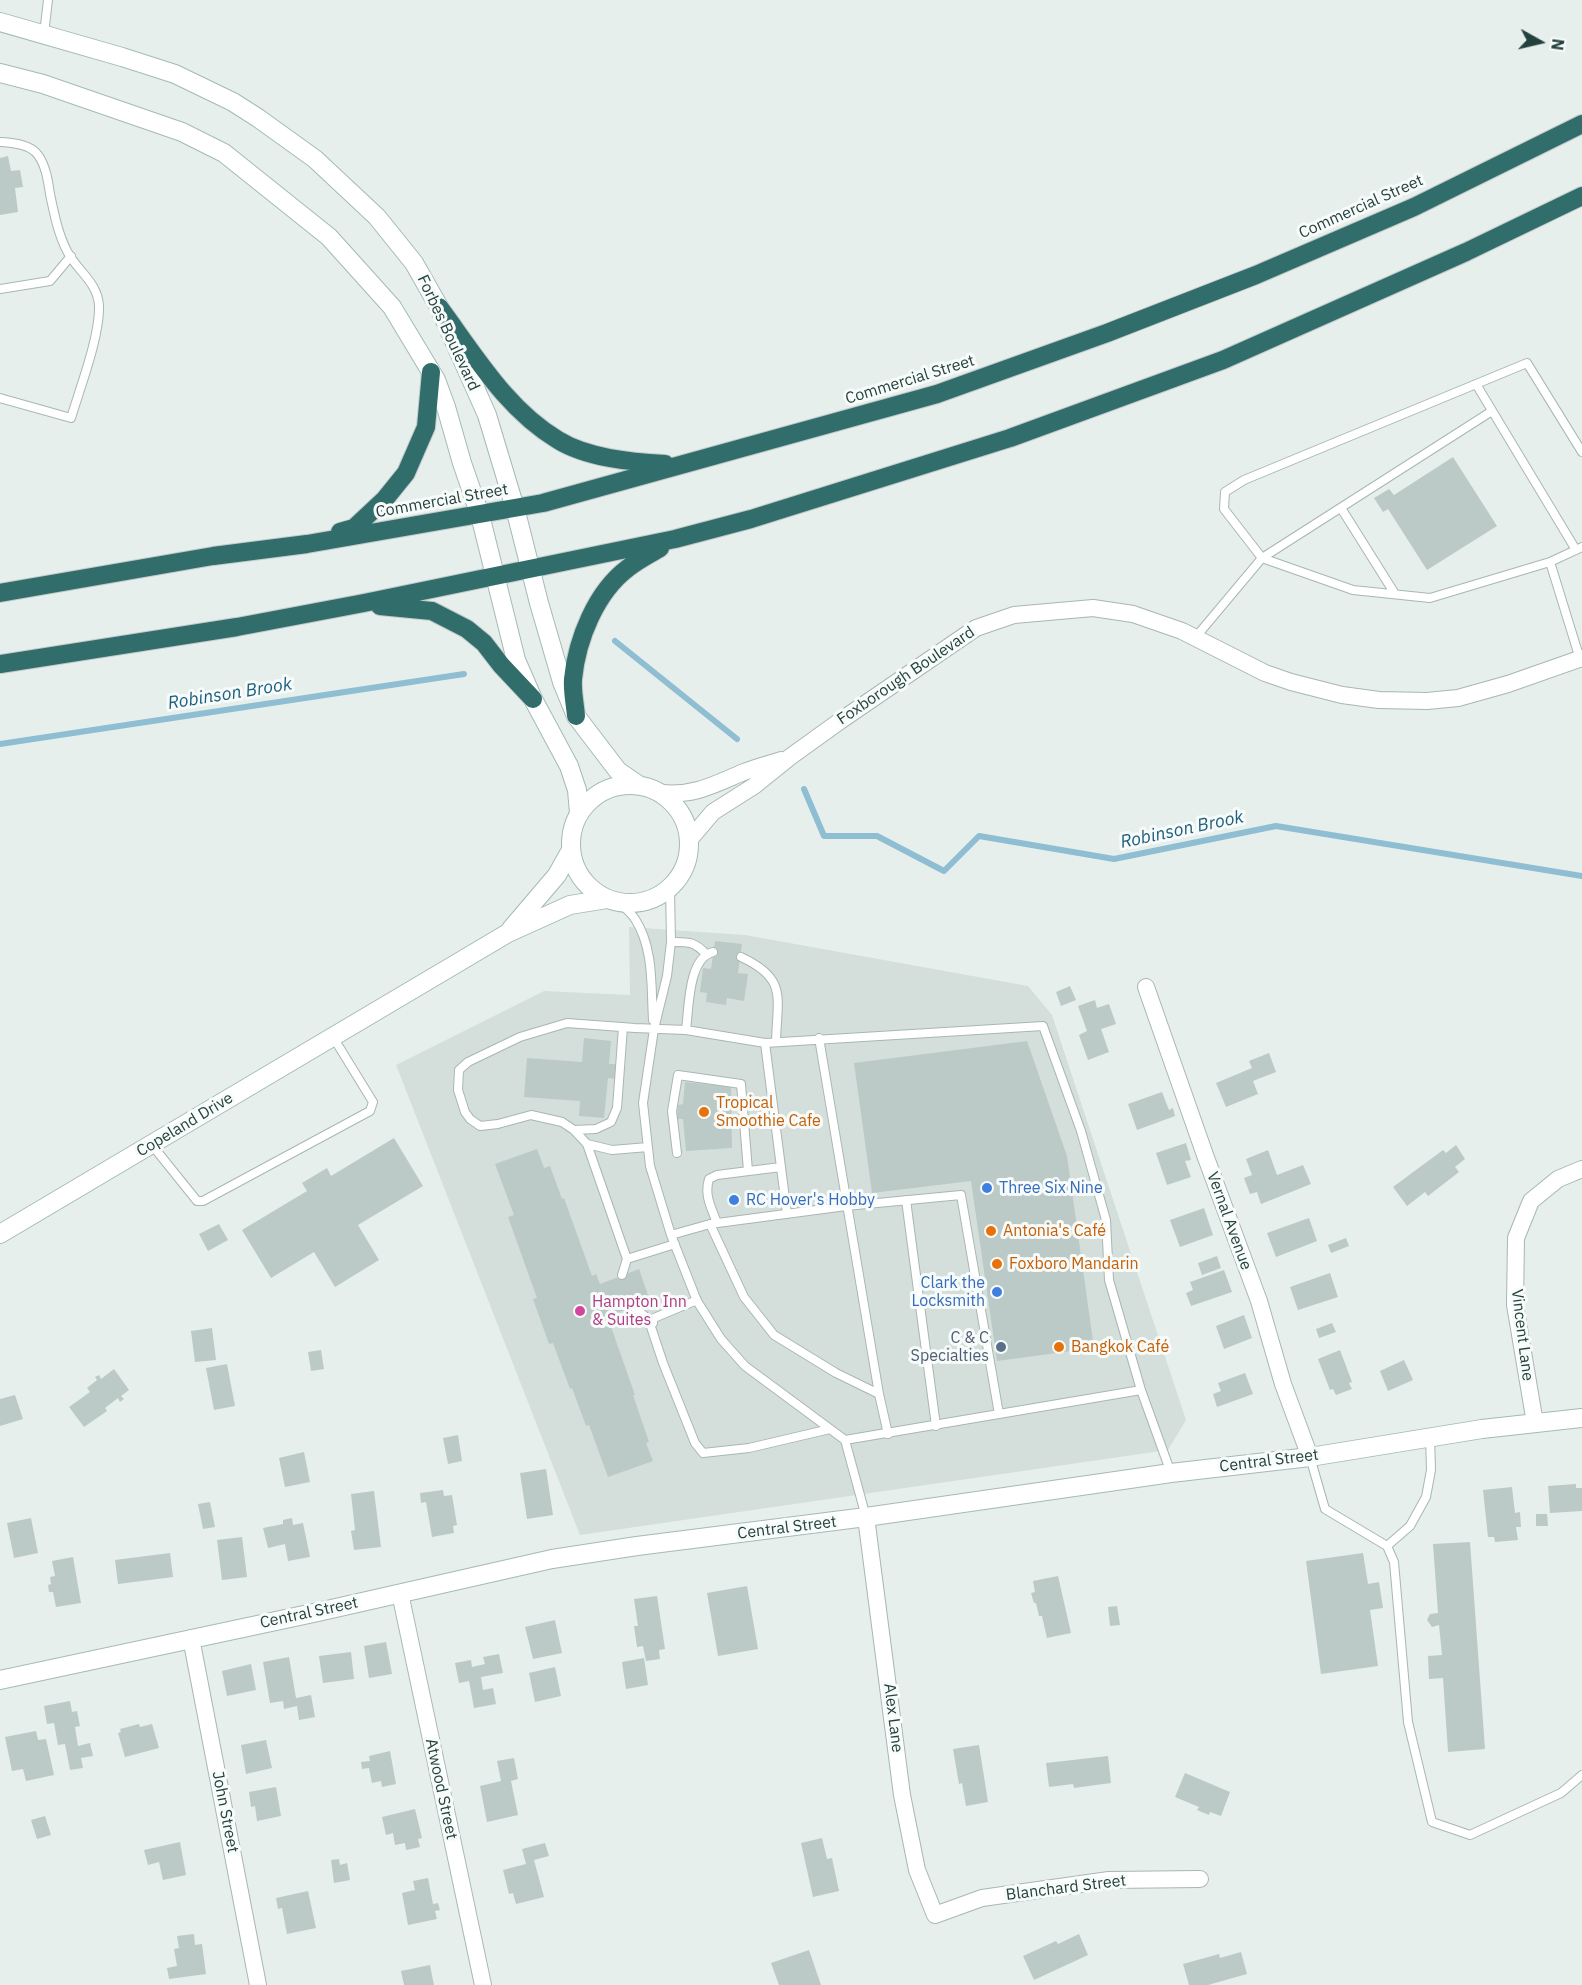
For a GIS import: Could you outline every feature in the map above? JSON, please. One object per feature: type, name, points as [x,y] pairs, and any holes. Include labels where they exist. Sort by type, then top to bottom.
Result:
[{"type":"highway","name":"Commercial Street","points":[[0,593],[213,556],[307,544],[543,503],[937,394],[1107,333],[1256,275],[1414,207],[1582,124]]},
{"type":"highway","points":[[0,664],[237,627],[364,603],[675,539],[751,519],[1010,438],[1223,360],[1397,284],[1582,196]]},
{"type":"highway","points":[[439,307],[496,385],[520,412],[559,441],[608,457],[679,466]]},
{"type":"highway","points":[[307,544],[354,528],[385,499],[406,473],[426,428],[431,372]]},
{"type":"highway","points":[[576,716],[573,681],[578,649],[598,603],[615,579],[629,566],[675,539]]},
{"type":"highway","points":[[364,603],[432,611],[467,629],[484,643],[533,699]]},
{"type":"street","name":"Forbes Boulevard","points":[[0,22],[175,74],[233,102],[315,159],[377,217],[414,263],[439,307],[487,415],[515,508],[562,682],[576,716],[618,771],[637,784]]},
{"type":"street","name":"Forbes Boulevard","points":[[0,73],[43,84],[183,132],[224,153],[329,237],[392,307],[431,372],[446,407],[480,515],[516,660],[533,699],[569,766],[577,790],[579,813]]},
{"type":"street","name":"Foxborough Boulevard","points":[[690,839],[713,812],[754,786],[790,756],[976,628],[1002,618],[1029,612],[1093,608],[1133,614],[1182,631],[1265,673],[1282,679],[1342,695],[1379,700],[1426,701],[1458,698],[1508,684],[1581,658]]},
{"type":"street","name":"Foxborough Boulevard","points":[[662,793],[680,795],[702,791],[747,771],[790,756]]},
{"type":"street","points":[[613,901],[586,884],[579,874],[571,850],[571,837],[579,813],[597,794],[623,784],[637,784]]},
{"type":"street","name":"Foxborough Boulevard","points":[[637,784],[662,793],[673,802],[681,813],[690,839]]},
{"type":"street","points":[[508,933],[570,905],[613,901],[633,903],[659,896],[679,878],[686,866],[690,839]]},
{"type":"street","points":[[508,933],[557,876],[571,850]]},
{"type":"street","name":"Copeland Drive","points":[[0,1234],[508,933]]},
{"type":"street","name":"Vernal Avenue","points":[[1146,987],[1259,1301],[1282,1384],[1310,1457]]},
{"type":"street","name":"Vincent Lane","points":[[1535,1423],[1515,1305],[1515,1238],[1531,1201],[1558,1179],[1582,1169]]},
{"type":"street","name":"Central Street","points":[[0,1680],[552,1559],[1582,1418]]},
{"type":"street","name":"Alex Lane","points":[[866,1517],[902,1795],[917,1870],[935,1915]]},
{"type":"street","name":"Atwood Street","points":[[400,1593],[483,1985]]},
{"type":"street","name":"John Street","points":[[191,1638],[258,1985]]},
{"type":"street","name":"Blanchard Street","points":[[935,1915],[982,1898],[1109,1880],[1200,1879]]},
{"type":"lane","points":[[44,34],[48,0]]},
{"type":"lane","points":[[0,142],[27,146],[40,157],[47,176],[58,228],[71,256],[93,286],[99,307],[94,337],[71,418],[0,398]]},
{"type":"lane","points":[[0,289],[50,281],[71,256]]},
{"type":"lane","points":[[1476,384],[1579,548],[1550,562],[1431,598],[1353,590],[1262,558],[1224,509],[1225,492],[1244,480],[1476,384],[1527,363],[1582,452]]},
{"type":"lane","points":[[1196,638],[1262,558],[1492,411]]},
{"type":"lane","points":[[1341,508],[1395,594]]},
{"type":"lane","points":[[1550,562],[1581,658]]},
{"type":"lane","points":[[670,888],[671,942],[667,976],[654,1029],[643,1103],[650,1166],[671,1235],[697,1300],[721,1339],[745,1366],[845,1440],[866,1517]]},
{"type":"lane","points":[[613,901],[635,918],[646,940],[654,1029]]},
{"type":"lane","points":[[671,942],[688,942],[709,953],[699,960],[694,971],[686,1030]]},
{"type":"lane","points":[[741,957],[769,975],[775,984],[777,1042]]},
{"type":"lane","points":[[622,1275],[627,1259],[587,1144],[574,1130],[562,1122],[531,1115],[498,1124],[480,1126],[465,1112],[458,1090],[459,1070],[468,1062],[520,1037],[567,1023],[686,1030],[765,1043],[1043,1026],[1081,1131],[1106,1220],[1109,1280],[1141,1390],[1171,1473]]},
{"type":"lane","points":[[574,1130],[596,1129],[612,1122],[617,1108],[623,1027]]},
{"type":"lane","points":[[152,1145],[197,1201],[203,1202],[370,1111],[373,1102],[333,1037]]},
{"type":"lane","points":[[819,1038],[846,1206],[888,1434]]},
{"type":"lane","points":[[765,1043],[788,1214]]},
{"type":"lane","points":[[677,1153],[672,1112],[678,1075],[741,1084],[748,1171]]},
{"type":"lane","points":[[587,1144],[612,1150],[648,1147]]},
{"type":"lane","points":[[781,1167],[717,1175],[709,1179],[706,1187],[706,1197],[713,1223],[744,1298],[774,1335],[836,1373],[879,1394]]},
{"type":"lane","points":[[671,1235],[713,1223],[846,1206],[961,1195],[999,1414]]},
{"type":"lane","points":[[906,1200],[936,1426]]},
{"type":"lane","points":[[627,1259],[675,1244]]},
{"type":"lane","points":[[697,1300],[654,1318],[651,1327],[695,1443],[703,1453],[749,1448],[830,1429]]},
{"type":"lane","points":[[634,1307],[653,1323]]},
{"type":"lane","points":[[845,1440],[1141,1390]]},
{"type":"lane","points":[[1387,1546],[1410,1526],[1426,1497],[1431,1470],[1430,1437]]},
{"type":"lane","points":[[1310,1457],[1325,1509],[1387,1546],[1394,1562],[1408,1722],[1432,1822],[1470,1834],[1561,1793],[1582,1774]]},
{"type":"shaded area","points":[[629,927],[745,935],[1028,986],[1052,1015],[1186,1420],[1168,1450],[580,1535],[396,1065],[544,991],[630,995]]},
{"type":"building","points":[[8,156],[11,171],[20,170],[23,187],[15,188],[18,212],[0,215],[0,158]]},
{"type":"building","points":[[1453,457],[1497,526],[1427,570],[1388,509],[1383,512],[1374,498],[1389,489],[1394,495]]},
{"type":"building","points":[[715,941],[742,944],[738,973],[748,974],[744,1001],[727,998],[726,1005],[706,1002],[707,993],[700,992],[703,968],[711,969]]},
{"type":"building","points":[[1070,986],[1076,1000],[1061,1006],[1056,992]]},
{"type":"building","points":[[1095,1000],[1097,1008],[1109,1004],[1116,1024],[1101,1029],[1109,1052],[1088,1060],[1079,1035],[1087,1031],[1078,1006]]},
{"type":"building","points":[[584,1038],[611,1041],[609,1064],[618,1064],[617,1079],[608,1078],[604,1118],[579,1116],[580,1101],[524,1097],[527,1058],[582,1062]]},
{"type":"building","points":[[1027,1041],[1067,1156],[1094,1348],[997,1361],[971,1181],[872,1193],[854,1063]]},
{"type":"building","points":[[1269,1053],[1276,1072],[1253,1081],[1258,1094],[1226,1107],[1216,1083],[1252,1068],[1249,1061]]},
{"type":"building","name":"Tropical Smoothie Cafe","points":[[685,1082],[731,1087],[732,1148],[686,1151],[683,1119],[677,1119],[678,1105],[683,1104]]},
{"type":"building","points":[[1162,1092],[1169,1110],[1173,1108],[1175,1116],[1137,1130],[1128,1104]]},
{"type":"building","points":[[394,1138],[423,1186],[358,1225],[379,1260],[335,1287],[314,1252],[271,1278],[242,1230],[307,1191],[302,1183],[327,1168],[331,1176]]},
{"type":"building","points":[[1186,1143],[1191,1160],[1185,1161],[1191,1177],[1167,1185],[1156,1153]]},
{"type":"building","points":[[1456,1145],[1465,1159],[1455,1167],[1459,1172],[1428,1196],[1425,1192],[1407,1206],[1393,1187],[1443,1150],[1446,1153]]},
{"type":"building","name":"Hampton Inn & Suites","points":[[537,1149],[544,1168],[550,1166],[562,1199],[564,1198],[592,1276],[596,1274],[600,1284],[639,1269],[650,1301],[611,1315],[614,1322],[610,1324],[635,1395],[633,1395],[649,1442],[646,1443],[653,1461],[608,1477],[589,1425],[586,1426],[553,1343],[549,1344],[533,1299],[537,1298],[508,1217],[514,1215],[495,1164]]},
{"type":"building","points":[[1268,1150],[1277,1175],[1303,1165],[1311,1184],[1261,1204],[1257,1192],[1250,1194],[1244,1178],[1252,1175],[1246,1159]]},
{"type":"building","points":[[1204,1208],[1213,1235],[1180,1247],[1170,1220]]},
{"type":"building","points":[[1309,1218],[1317,1241],[1276,1257],[1267,1233]]},
{"type":"building","points":[[219,1224],[228,1240],[208,1251],[199,1234]]},
{"type":"building","points":[[1346,1238],[1349,1246],[1331,1253],[1328,1245]]},
{"type":"building","points":[[1217,1256],[1221,1268],[1202,1275],[1198,1263]]},
{"type":"building","points":[[1224,1270],[1232,1292],[1191,1306],[1186,1293],[1193,1290],[1190,1282]]},
{"type":"building","points":[[1330,1273],[1338,1297],[1298,1310],[1290,1287]]},
{"type":"building","points":[[1244,1315],[1252,1338],[1224,1349],[1216,1326]]},
{"type":"building","points":[[1332,1323],[1336,1332],[1319,1338],[1316,1329]]},
{"type":"building","points":[[212,1328],[216,1360],[195,1362],[191,1331]]},
{"type":"building","points":[[321,1350],[324,1369],[311,1371],[308,1352]]},
{"type":"building","points":[[1340,1350],[1352,1382],[1349,1383],[1352,1389],[1336,1395],[1333,1389],[1330,1390],[1318,1359]]},
{"type":"building","points":[[1404,1360],[1413,1380],[1388,1391],[1380,1371]]},
{"type":"building","points":[[227,1364],[235,1406],[214,1410],[206,1368]]},
{"type":"building","points":[[114,1369],[129,1390],[121,1396],[124,1399],[120,1402],[118,1398],[105,1408],[107,1411],[84,1427],[69,1407],[90,1392],[87,1388],[97,1380],[95,1377],[99,1375],[101,1379]]},
{"type":"building","points":[[1245,1373],[1253,1394],[1217,1407],[1213,1394],[1221,1391],[1218,1383]]},
{"type":"building","points":[[15,1395],[23,1419],[0,1426],[0,1399]]},
{"type":"building","points":[[458,1435],[462,1461],[448,1464],[443,1438]]},
{"type":"building","points":[[304,1452],[310,1482],[285,1487],[279,1458]]},
{"type":"building","points":[[546,1469],[553,1515],[527,1519],[520,1473]]},
{"type":"building","points":[[1576,1484],[1576,1488],[1582,1488],[1582,1511],[1550,1513],[1548,1486]]},
{"type":"building","points":[[1512,1487],[1515,1513],[1520,1512],[1521,1527],[1516,1527],[1518,1540],[1495,1542],[1494,1537],[1488,1537],[1483,1490]]},
{"type":"building","points":[[443,1490],[444,1496],[452,1495],[457,1525],[453,1526],[454,1533],[432,1537],[426,1502],[421,1503],[420,1493]]},
{"type":"building","points":[[374,1491],[381,1547],[354,1550],[351,1531],[355,1530],[351,1494]]},
{"type":"building","points":[[210,1502],[215,1527],[203,1529],[198,1504]]},
{"type":"building","points":[[1536,1514],[1547,1514],[1548,1526],[1536,1526]]},
{"type":"building","points":[[31,1518],[38,1553],[14,1558],[7,1523]]},
{"type":"building","points":[[292,1518],[293,1525],[303,1523],[310,1557],[288,1561],[285,1544],[268,1548],[263,1528],[283,1524],[283,1520]]},
{"type":"building","points":[[242,1537],[247,1577],[222,1580],[217,1540]]},
{"type":"building","points":[[1470,1542],[1485,1749],[1448,1752],[1443,1678],[1429,1679],[1428,1656],[1442,1655],[1439,1625],[1432,1627],[1427,1620],[1430,1614],[1438,1613],[1433,1544]]},
{"type":"building","points":[[170,1553],[173,1577],[118,1584],[115,1560]]},
{"type":"building","points":[[1363,1553],[1368,1584],[1379,1582],[1383,1608],[1370,1610],[1378,1666],[1321,1674],[1306,1561]]},
{"type":"building","points":[[73,1557],[81,1603],[56,1607],[53,1592],[49,1592],[48,1585],[51,1584],[50,1577],[55,1576],[52,1561]]},
{"type":"building","points":[[1058,1576],[1071,1633],[1047,1638],[1042,1616],[1039,1616],[1031,1593],[1035,1592],[1033,1581]]},
{"type":"building","points":[[747,1586],[758,1649],[718,1656],[707,1593]]},
{"type":"building","points":[[657,1596],[665,1649],[659,1650],[660,1659],[646,1661],[643,1646],[637,1647],[634,1626],[638,1626],[634,1599]]},
{"type":"building","points":[[1117,1606],[1120,1625],[1110,1626],[1108,1607]]},
{"type":"building","points":[[555,1620],[562,1653],[533,1659],[525,1627]]},
{"type":"building","points":[[386,1642],[392,1674],[369,1678],[364,1646]]},
{"type":"building","points":[[351,1652],[354,1679],[323,1683],[319,1656]]},
{"type":"building","points":[[499,1654],[503,1673],[481,1677],[483,1690],[493,1688],[496,1704],[474,1708],[469,1681],[459,1683],[455,1663],[471,1660],[472,1667],[485,1664],[483,1657]]},
{"type":"building","points":[[289,1657],[296,1698],[311,1695],[315,1717],[299,1720],[297,1706],[284,1709],[283,1701],[270,1703],[263,1662]]},
{"type":"building","points":[[644,1658],[648,1685],[626,1689],[622,1662]]},
{"type":"building","points":[[251,1664],[256,1690],[227,1696],[222,1671]]},
{"type":"building","points":[[555,1667],[561,1696],[535,1702],[529,1673]]},
{"type":"building","points":[[70,1701],[72,1712],[77,1711],[80,1726],[75,1727],[78,1746],[90,1743],[93,1756],[81,1758],[83,1768],[70,1770],[65,1744],[58,1745],[54,1723],[47,1724],[44,1706]]},
{"type":"building","points":[[139,1724],[140,1727],[152,1724],[159,1748],[125,1757],[118,1733],[121,1732],[120,1729]]},
{"type":"building","points":[[36,1731],[38,1740],[46,1739],[54,1775],[26,1781],[23,1769],[12,1771],[5,1737]]},
{"type":"building","points":[[266,1740],[272,1768],[246,1774],[241,1745]]},
{"type":"building","points":[[979,1745],[988,1802],[966,1806],[962,1783],[959,1784],[953,1749]]},
{"type":"building","points":[[390,1751],[396,1784],[382,1787],[381,1781],[372,1783],[369,1768],[362,1769],[361,1762],[370,1761],[369,1756]]},
{"type":"building","points":[[1108,1756],[1111,1783],[1074,1788],[1073,1784],[1049,1787],[1046,1763]]},
{"type":"building","points":[[514,1758],[518,1779],[511,1781],[518,1815],[487,1822],[480,1786],[501,1781],[497,1761]]},
{"type":"building","points":[[1185,1773],[1230,1792],[1221,1816],[1210,1812],[1209,1815],[1197,1810],[1199,1807],[1175,1797]]},
{"type":"building","points":[[276,1787],[281,1816],[257,1821],[255,1806],[251,1807],[249,1792]]},
{"type":"building","points":[[415,1809],[422,1838],[418,1839],[420,1847],[406,1850],[405,1843],[395,1845],[393,1833],[386,1835],[382,1817]]},
{"type":"building","points":[[45,1816],[51,1835],[37,1839],[31,1820]]},
{"type":"building","points":[[822,1838],[827,1859],[832,1858],[839,1891],[813,1897],[801,1843]]},
{"type":"building","points":[[180,1842],[186,1875],[163,1880],[159,1862],[148,1865],[144,1850]]},
{"type":"building","points":[[545,1843],[549,1856],[534,1860],[544,1897],[516,1904],[513,1893],[509,1894],[503,1870],[526,1864],[522,1849]]},
{"type":"building","points":[[339,1859],[340,1865],[347,1863],[350,1880],[334,1883],[331,1860]]},
{"type":"building","points":[[428,1878],[433,1904],[438,1903],[440,1910],[435,1911],[437,1919],[408,1925],[402,1893],[415,1890],[413,1881]]},
{"type":"building","points":[[308,1891],[316,1928],[287,1934],[282,1908],[278,1909],[276,1898]]},
{"type":"building","points":[[194,1934],[195,1945],[202,1944],[206,1974],[169,1979],[167,1968],[177,1966],[174,1949],[179,1948],[177,1936]]},
{"type":"building","points":[[1079,1934],[1088,1955],[1034,1980],[1023,1956],[1056,1941],[1058,1944]]},
{"type":"building","points":[[809,1950],[821,1985],[779,1985],[771,1963]]},
{"type":"building","points":[[1241,1952],[1247,1974],[1208,1985],[1189,1985],[1183,1964],[1219,1954],[1220,1958]]},
{"type":"building","points":[[430,1965],[434,1985],[404,1985],[401,1971]]},
{"type":"waterway","name":"Robinson Brook","points":[[615,641],[737,739]]},
{"type":"waterway","name":"Robinson Brook","points":[[0,744],[464,674]]},
{"type":"waterway","name":"Robinson Brook","points":[[804,789],[824,836],[877,836],[944,871],[979,836],[1114,859],[1276,826],[1582,876]]},
{"type":"place","name":"Tropical Smoothie Cafe","points":[[704,1112]]},
{"type":"place","name":"Three Six Nine","points":[[987,1188]]},
{"type":"place","name":"RC Hover's Hobby","points":[[734,1200]]},
{"type":"place","name":"Antonia's Café","points":[[991,1231]]},
{"type":"place","name":"Foxboro Mandarin","points":[[997,1264]]},
{"type":"place","name":"Clark the Locksmith","points":[[997,1292]]},
{"type":"place","name":"Hampton Inn & Suites","points":[[580,1311]]},
{"type":"place","name":"C & C Specialties","points":[[1001,1347]]},
{"type":"place","name":"Bangkok Café","points":[[1059,1347]]}]
